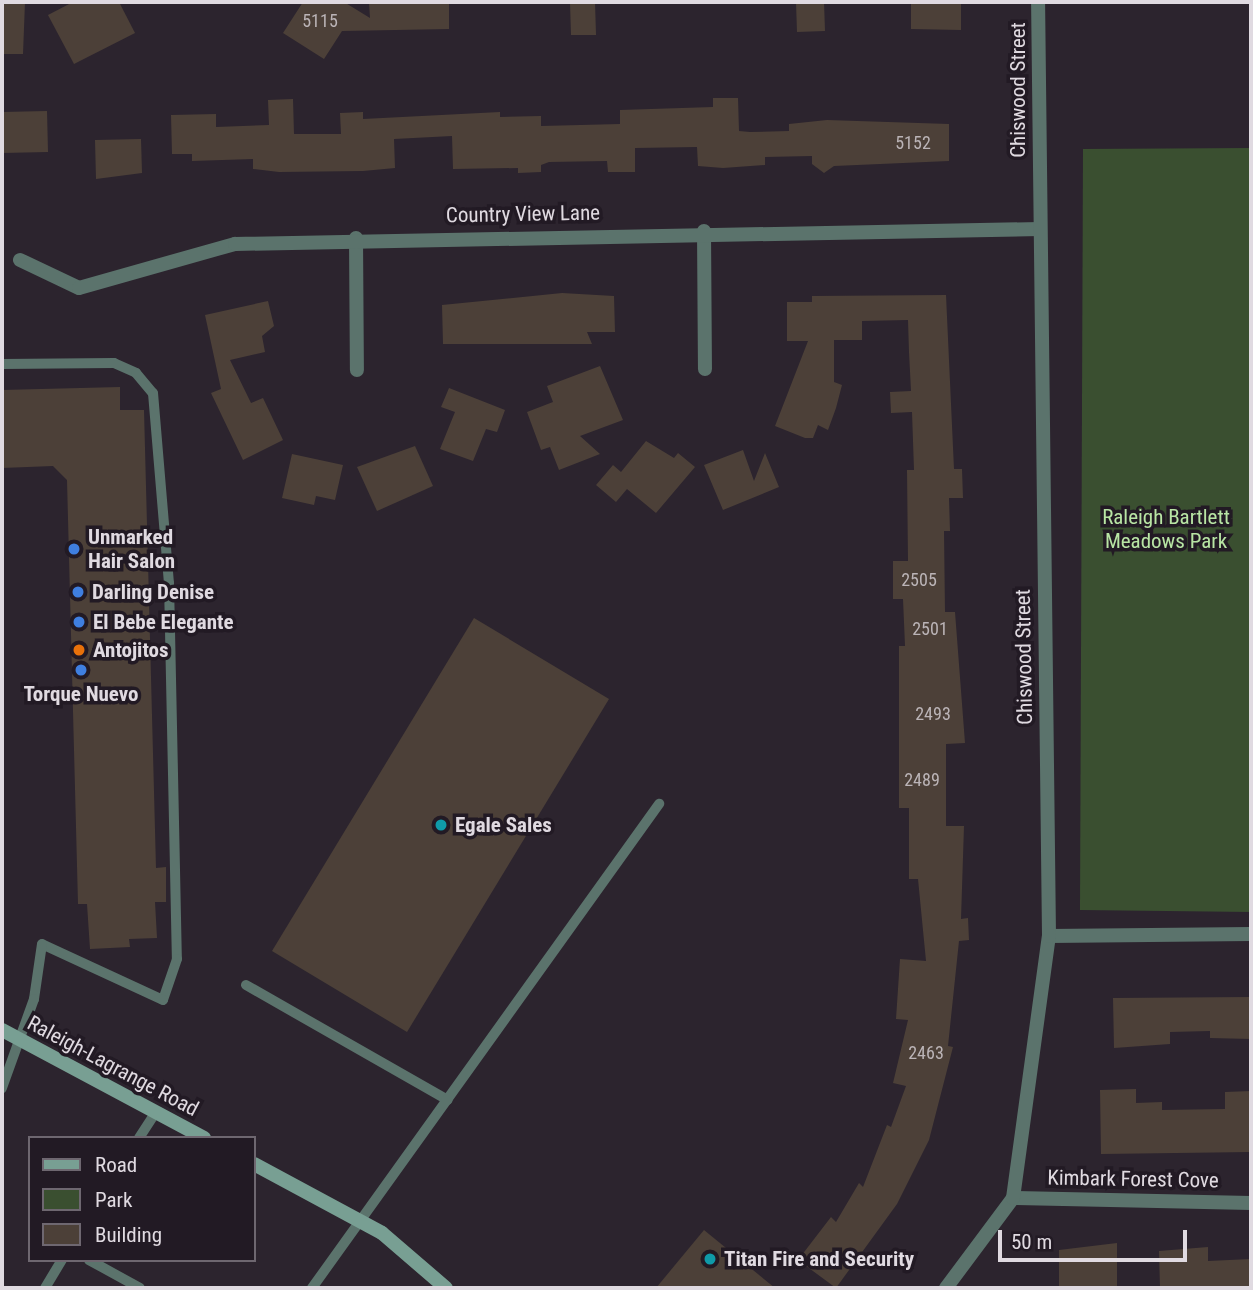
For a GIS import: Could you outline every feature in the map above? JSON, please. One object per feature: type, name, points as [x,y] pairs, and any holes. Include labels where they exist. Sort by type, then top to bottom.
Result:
[{"type":"main road","name":"Raleigh-Lagrange Road","points":[[2,1030],[200,1136]]},
{"type":"main road","points":[[256,1165],[361,1222],[446,1288]]},
{"type":"street","name":"Chiswood Street","points":[[946,1288],[1013,1198],[1049,936],[1038,2]]},
{"type":"street","name":"Country View Lane","points":[[20,260],[79,288],[236,244],[356,238],[704,231],[1040,229]]},
{"type":"street","points":[[704,231],[705,369]]},
{"type":"street","points":[[356,238],[357,370]]},
{"type":"street","points":[[1049,936],[1251,934]]},
{"type":"street","name":"Kimbark Forest Cove","points":[[1013,1198],[1251,1203]]},
{"type":"lane","points":[[2,364],[114,363],[136,373],[153,393],[169,583],[175,972],[163,1000],[42,944],[34,999],[2,1088]]},
{"type":"lane","points":[[312,1288],[659,804]]},
{"type":"lane","points":[[246,985],[448,1100]]},
{"type":"lane","points":[[140,1136],[156,1112]]},
{"type":"lane","points":[[46,1288],[61,1262]]},
{"type":"lane","points":[[93,1262],[140,1288]]},
{"type":"green space","name":"Raleigh Bartlett Meadows Park","points":[[1251,148],[1251,912],[1080,910],[1083,149]]},
{"type":"building","points":[[2,2],[25,2],[23,54],[2,54]]},
{"type":"building","points":[[73,2],[119,2],[135,33],[74,64],[48,15]]},
{"type":"building","points":[[303,2],[344,2],[370,18],[369,2],[449,2],[449,29],[342,31],[324,59],[283,33]]},
{"type":"building","points":[[570,2],[595,2],[596,35],[571,35]]},
{"type":"building","points":[[796,2],[824,2],[825,31],[797,32]]},
{"type":"building","points":[[911,2],[961,4],[961,30],[911,29]]},
{"type":"building","points":[[713,98],[738,98],[739,131],[789,131],[789,124],[827,120],[949,124],[949,161],[834,166],[824,173],[812,164],[812,156],[765,157],[765,165],[723,168],[698,166],[697,147],[635,148],[635,172],[608,172],[607,161],[549,162],[541,165],[541,172],[518,173],[518,168],[453,169],[452,136],[394,139],[395,168],[363,171],[279,172],[253,169],[253,159],[192,161],[192,154],[172,154],[171,115],[216,114],[216,127],[269,125],[268,100],[293,99],[294,134],[341,134],[340,113],[363,112],[363,119],[500,112],[500,117],[541,116],[541,126],[620,124],[620,110],[713,107]]},
{"type":"building","points":[[47,111],[48,152],[2,153],[2,112]]},
{"type":"building","points":[[141,139],[142,173],[96,179],[95,140]]},
{"type":"building","points":[[562,293],[614,296],[615,332],[587,332],[592,344],[443,344],[442,305]]},
{"type":"building","points":[[946,295],[954,469],[962,469],[963,498],[949,498],[950,531],[944,531],[945,612],[955,612],[965,743],[946,744],[946,826],[964,826],[961,919],[968,918],[969,940],[959,941],[948,1046],[953,1047],[929,1140],[897,1204],[836,1288],[798,1260],[831,1217],[836,1222],[859,1183],[863,1187],[887,1125],[891,1127],[906,1086],[893,1083],[908,1020],[896,1019],[900,959],[926,961],[918,879],[909,879],[909,808],[899,808],[899,646],[905,646],[903,599],[893,599],[893,561],[908,561],[907,470],[914,470],[912,412],[891,413],[890,392],[911,391],[908,320],[862,321],[862,340],[834,340],[834,382],[842,385],[836,408],[828,430],[818,425],[813,438],[805,438],[775,426],[808,341],[787,341],[787,302],[812,302],[812,296]]},
{"type":"building","points":[[268,301],[274,326],[262,336],[265,352],[230,360],[251,403],[263,398],[283,440],[243,460],[211,393],[221,389],[205,315]]},
{"type":"building","points":[[600,366],[623,420],[580,436],[600,454],[559,470],[550,447],[541,450],[527,412],[553,402],[547,386]]},
{"type":"building","points":[[120,387],[120,410],[144,410],[156,868],[166,867],[166,902],[155,902],[157,938],[129,939],[130,947],[90,949],[87,904],[78,904],[67,480],[53,466],[2,468],[2,390]]},
{"type":"building","points":[[449,388],[505,410],[497,432],[486,429],[473,461],[440,449],[455,412],[441,407]]},
{"type":"building","points":[[646,441],[674,458],[678,453],[695,467],[656,513],[627,489],[616,502],[596,485],[613,465],[621,472]]},
{"type":"building","points":[[415,446],[433,486],[377,511],[357,467]]},
{"type":"building","points":[[743,450],[754,481],[765,453],[779,487],[723,510],[704,465]]},
{"type":"building","points":[[292,454],[343,465],[335,500],[316,496],[314,505],[282,498]]},
{"type":"building","name":"Egale Sales","points":[[474,618],[609,699],[407,1032],[272,951]]},
{"type":"building","points":[[1251,997],[1251,1039],[1210,1038],[1210,1031],[1170,1032],[1170,1044],[1114,1048],[1113,998]]},
{"type":"building","points":[[1136,1089],[1136,1103],[1162,1102],[1162,1110],[1225,1109],[1225,1092],[1251,1091],[1251,1152],[1101,1154],[1100,1090]]},
{"type":"building","name":"Titan Fire and Security","points":[[704,1230],[775,1288],[656,1288]]},
{"type":"building","points":[[1117,1243],[1117,1288],[1059,1288],[1059,1250]]},
{"type":"building","points":[[1208,1247],[1208,1261],[1251,1259],[1251,1288],[1160,1288],[1159,1251]]},
{"type":"place","name":"Unmarked Hair Salon","points":[[74,549]]},
{"type":"place","name":"Darling Denise","points":[[78,592]]},
{"type":"place","name":"El Bebe Elegante","points":[[79,622]]},
{"type":"place","name":"Antojitos","points":[[79,650]]},
{"type":"place","name":"Torque Nuevo","points":[[81,670]]},
{"type":"place","name":"Egale Sales","points":[[441,825]]},
{"type":"place","name":"Titan Fire and Security","points":[[710,1259]]}]
